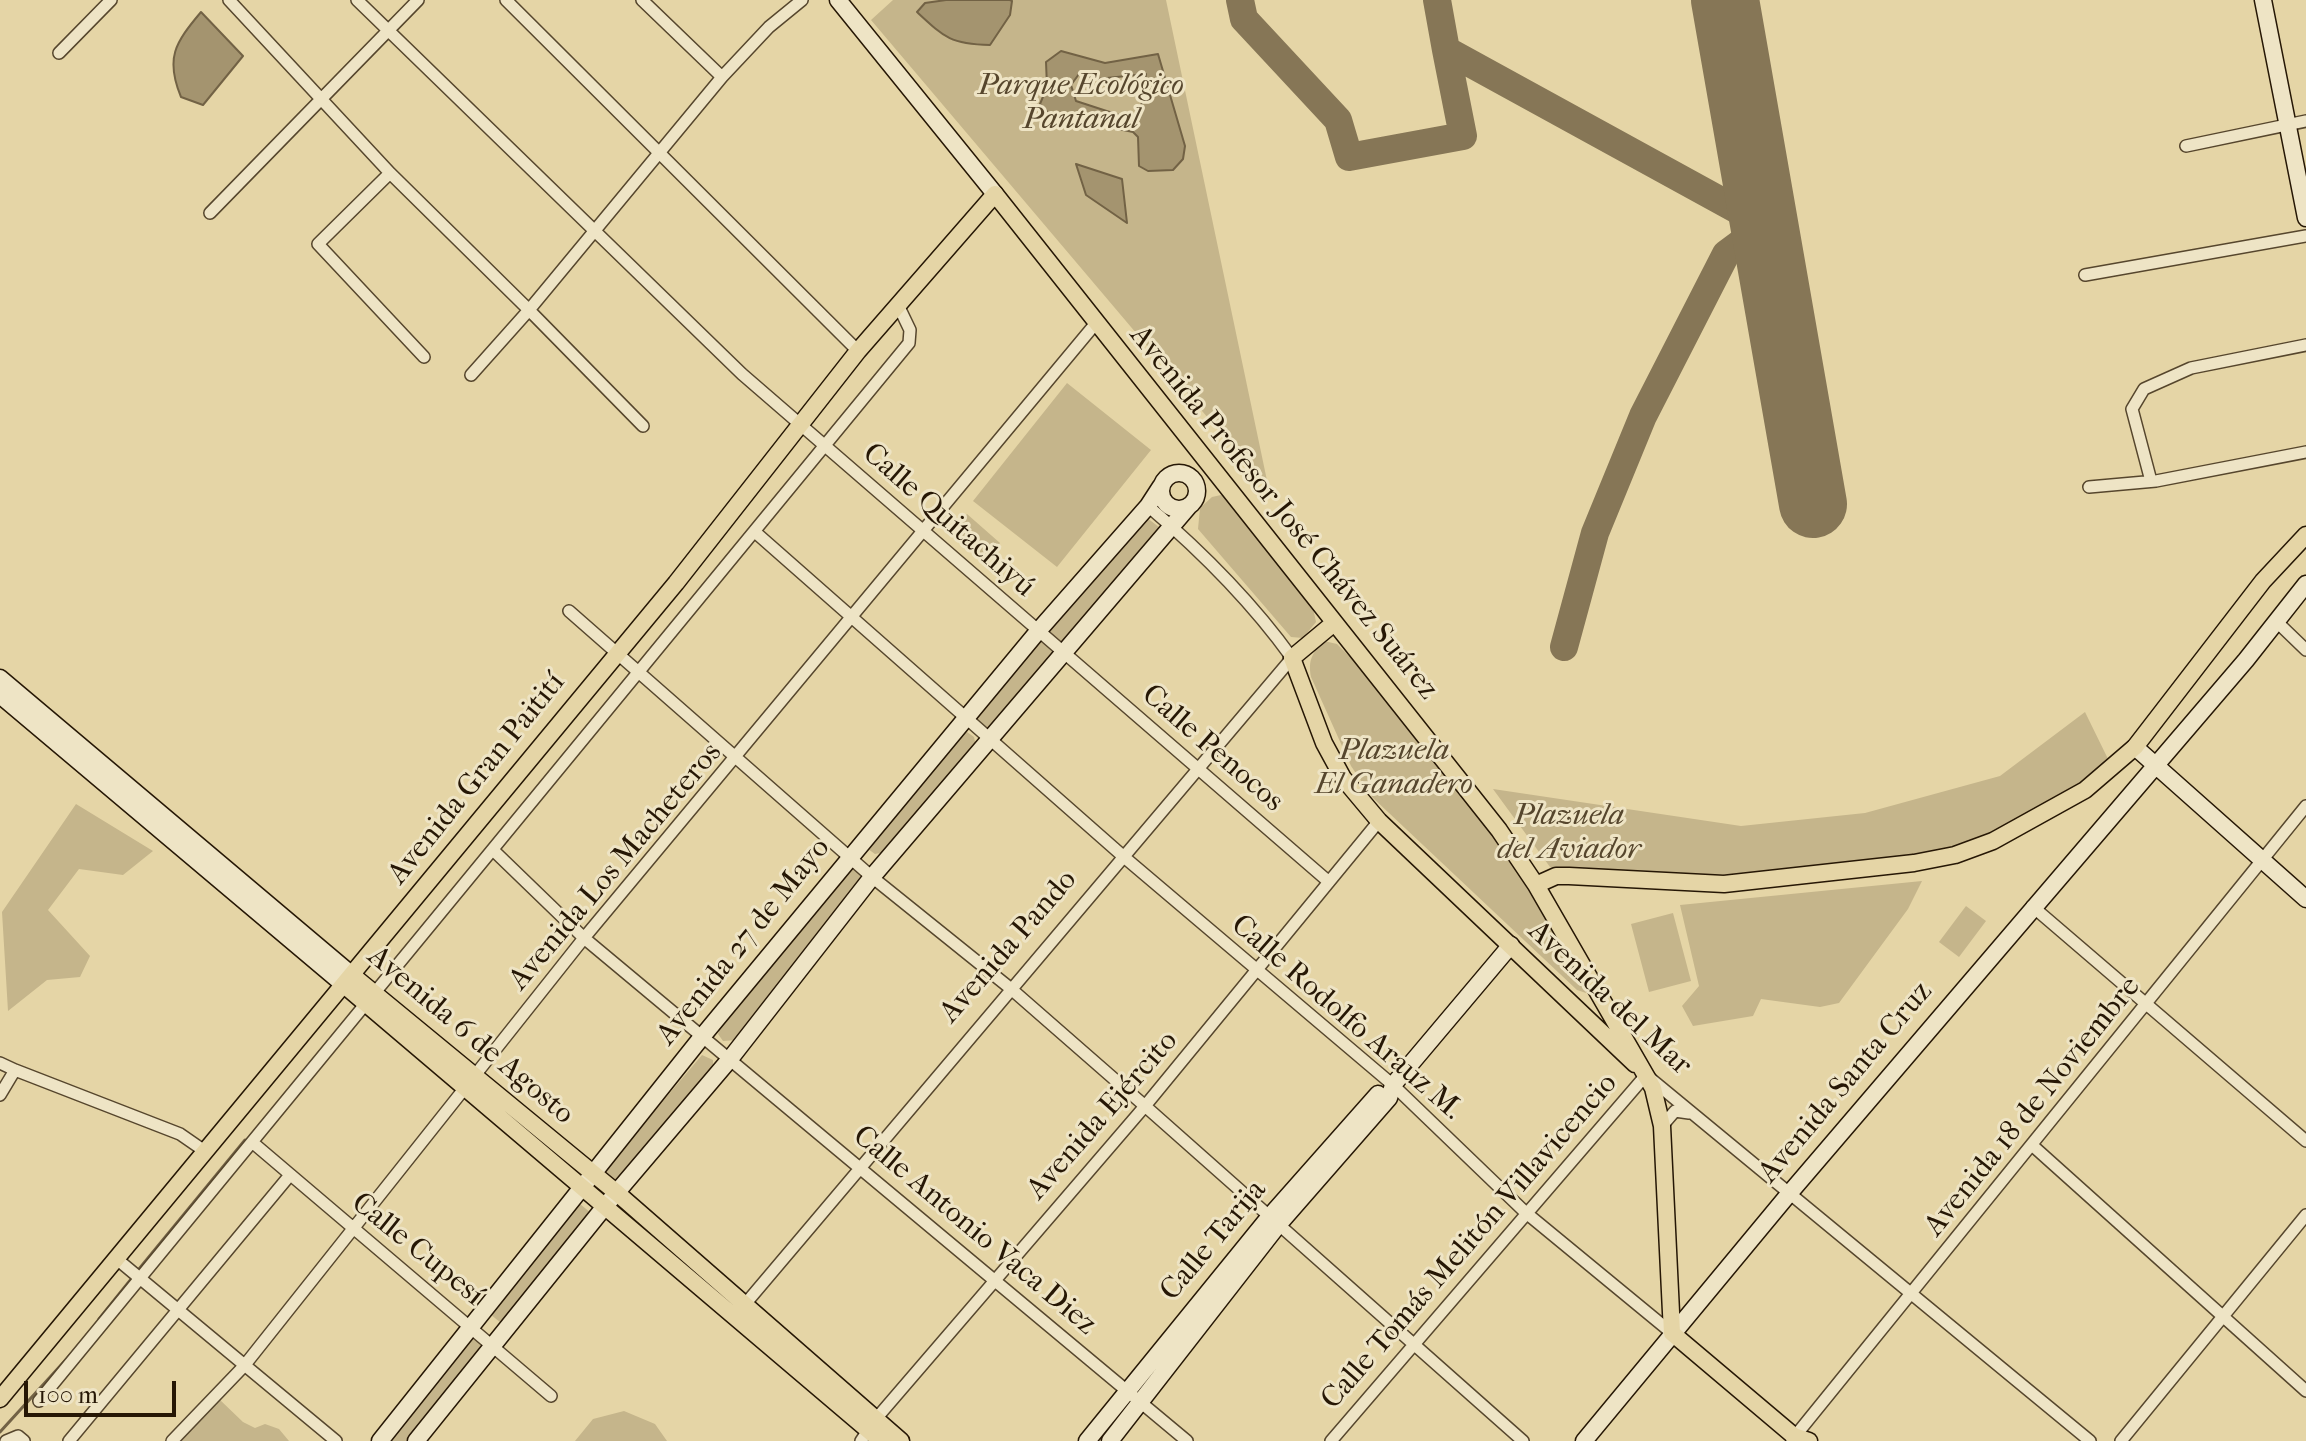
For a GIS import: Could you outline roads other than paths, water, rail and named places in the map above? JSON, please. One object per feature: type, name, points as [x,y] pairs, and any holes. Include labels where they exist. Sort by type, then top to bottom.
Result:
[{"type":"main road","points":[[838,0],[995,194]]},
{"type":"main road","points":[[2263,0],[2306,218]]},
{"type":"main road","name":"Avenida Gran Paitití","points":[[0,1399],[118,1260],[618,651],[858,351],[995,194]]},
{"type":"main road","name":"Avenida Profesor José Chávez Suárez","points":[[995,194],[1499,830],[1536,885],[1653,1088],[1662,1126],[1672,1333]]},
{"type":"main road","points":[[1190,476],[1197,491],[1189,506],[1177,509],[1166,503],[1161,486],[1173,473],[1190,476],[1206,463]]},
{"type":"main road","name":"Avenida 27 de Mayo","points":[[380,1441],[701,1038],[1039,630],[1148,506],[1161,486]]},
{"type":"main road","name":"Avenida 27 de Mayo","points":[[416,1441],[611,1199],[730,1059],[872,877],[1189,506]]},
{"type":"main road","points":[[1536,885],[1569,876],[1724,884],[1858,871],[1955,855],[2031,823],[2085,790],[2135,747],[2263,581],[2306,535]]},
{"type":"main road","name":"Avenida Santa Cruz","points":[[1584,1441],[1788,1195],[2032,906],[2156,765],[2306,584]]},
{"type":"main road","name":"Avenida Pando","points":[[1292,658],[1334,623]]},
{"type":"main road","name":"Avenida del Mar","points":[[1292,658],[1324,743],[1343,778],[1379,821],[1646,1075]]},
{"type":"main road","name":"Avenida 6 de Agosto","points":[[0,678],[22,705],[369,998],[583,1188],[611,1199]]},
{"type":"main road","name":"Avenida 6 de Agosto","points":[[0,695],[22,705]]},
{"type":"main road","points":[[2135,747],[2306,899]]},
{"type":"main road","name":"Calle Tarija","points":[[1087,1441],[1381,1090],[1393,1085],[1511,945]]},
{"type":"main road","points":[[1579,1013],[1596,1018],[1603,1008],[1602,999]]},
{"type":"main road","name":"Avenida 6 de Agosto","points":[[470,1085],[594,1174],[611,1199],[740,1310],[872,1433],[901,1441]]},
{"type":"main road","name":"Calle Tarija","points":[[1110,1441],[1275,1220]]},
{"type":"main road","points":[[1672,1333],[1795,1440]]},
{"type":"street","points":[[59,53],[111,0]]},
{"type":"street","points":[[229,0],[390,173],[643,426]]},
{"type":"street","name":"Calle Quitachiyú","points":[[357,0],[800,426],[1063,653]]},
{"type":"street","points":[[210,213],[418,0]]},
{"type":"street","points":[[506,0],[661,151],[858,351]]},
{"type":"street","points":[[642,0],[722,77]]},
{"type":"street","points":[[471,375],[529,310],[722,77],[769,27],[802,0]]},
{"type":"street","points":[[2186,146],[2306,121]]},
{"type":"street","points":[[390,173],[318,244],[424,357]]},
{"type":"street","points":[[2085,275],[2306,236]]},
{"type":"street","points":[[39,1401],[909,343],[910,330],[898,305]]},
{"type":"street","name":"Avenida Los Macheteros","points":[[172,1441],[244,1366],[584,938],[852,620],[1096,323]]},
{"type":"street","points":[[2151,481],[2132,409],[2144,389],[2191,368],[2306,345]]},
{"type":"street","points":[[2089,487],[2151,481],[2306,452]]},
{"type":"street","name":"Avenida del Mar","points":[[1148,506],[1261,616],[1292,658]]},
{"type":"street","name":"Calle Rodolfo Arauz M.","points":[[755,532],[1124,857],[1393,1085],[1525,1212],[1672,1333]]},
{"type":"street","points":[[569,611],[872,877],[1010,988],[1523,1441]]},
{"type":"street","points":[[2277,622],[2306,650]]},
{"type":"street","name":"Calle Penocos","points":[[1063,653],[1329,882]]},
{"type":"street","name":"Avenida Pando","points":[[740,1310],[1292,658]]},
{"type":"street","name":"Avenida 18 de Noviembre","points":[[1795,1440],[1909,1294],[2033,1146],[2306,806]]},
{"type":"street","name":"Avenida Ejército","points":[[872,1433],[993,1278],[1145,1106],[1379,821]]},
{"type":"street","name":"Calle Antonio Vaca Diez","points":[[493,850],[584,938],[701,1038],[860,1166],[1187,1441]]},
{"type":"street","points":[[2032,906],[2306,1141]]},
{"type":"street","points":[[0,1063],[180,1134],[206,1152]]},
{"type":"street","points":[[0,1095],[15,1070]]},
{"type":"street","name":"Avenida del Mar","points":[[1646,1075],[2090,1441]]},
{"type":"street","name":"Calle Tomás Melitón Villavicencio","points":[[1331,1441],[1646,1075]]},
{"type":"street","points":[[1662,1126],[1675,1111],[1693,1115]]},
{"type":"street","name":"Calle Cupesí","points":[[252,1142],[353,1231],[470,1325],[551,1396]]},
{"type":"street","points":[[2033,1146],[2306,1391]]},
{"type":"street","points":[[69,1441],[290,1175]]},
{"type":"street","points":[[2121,1441],[2306,1215]]},
{"type":"street","points":[[118,1260],[336,1441]]},
{"type":"waterway","points":[[139,1269],[245,1140]]},
{"type":"waterway","points":[[99,1319],[132,1278]]},
{"type":"waterway","points":[[0,1432],[72,1353]]},
{"type":"park label","name":"Parque Ecológico Pantanal","points":[[1081,104]]},
{"type":"park label","name":"Plazuela El Ganadero","points":[[1394,769]]},
{"type":"park label","name":"Plazuela del Aviador","points":[[1569,834]]}]
